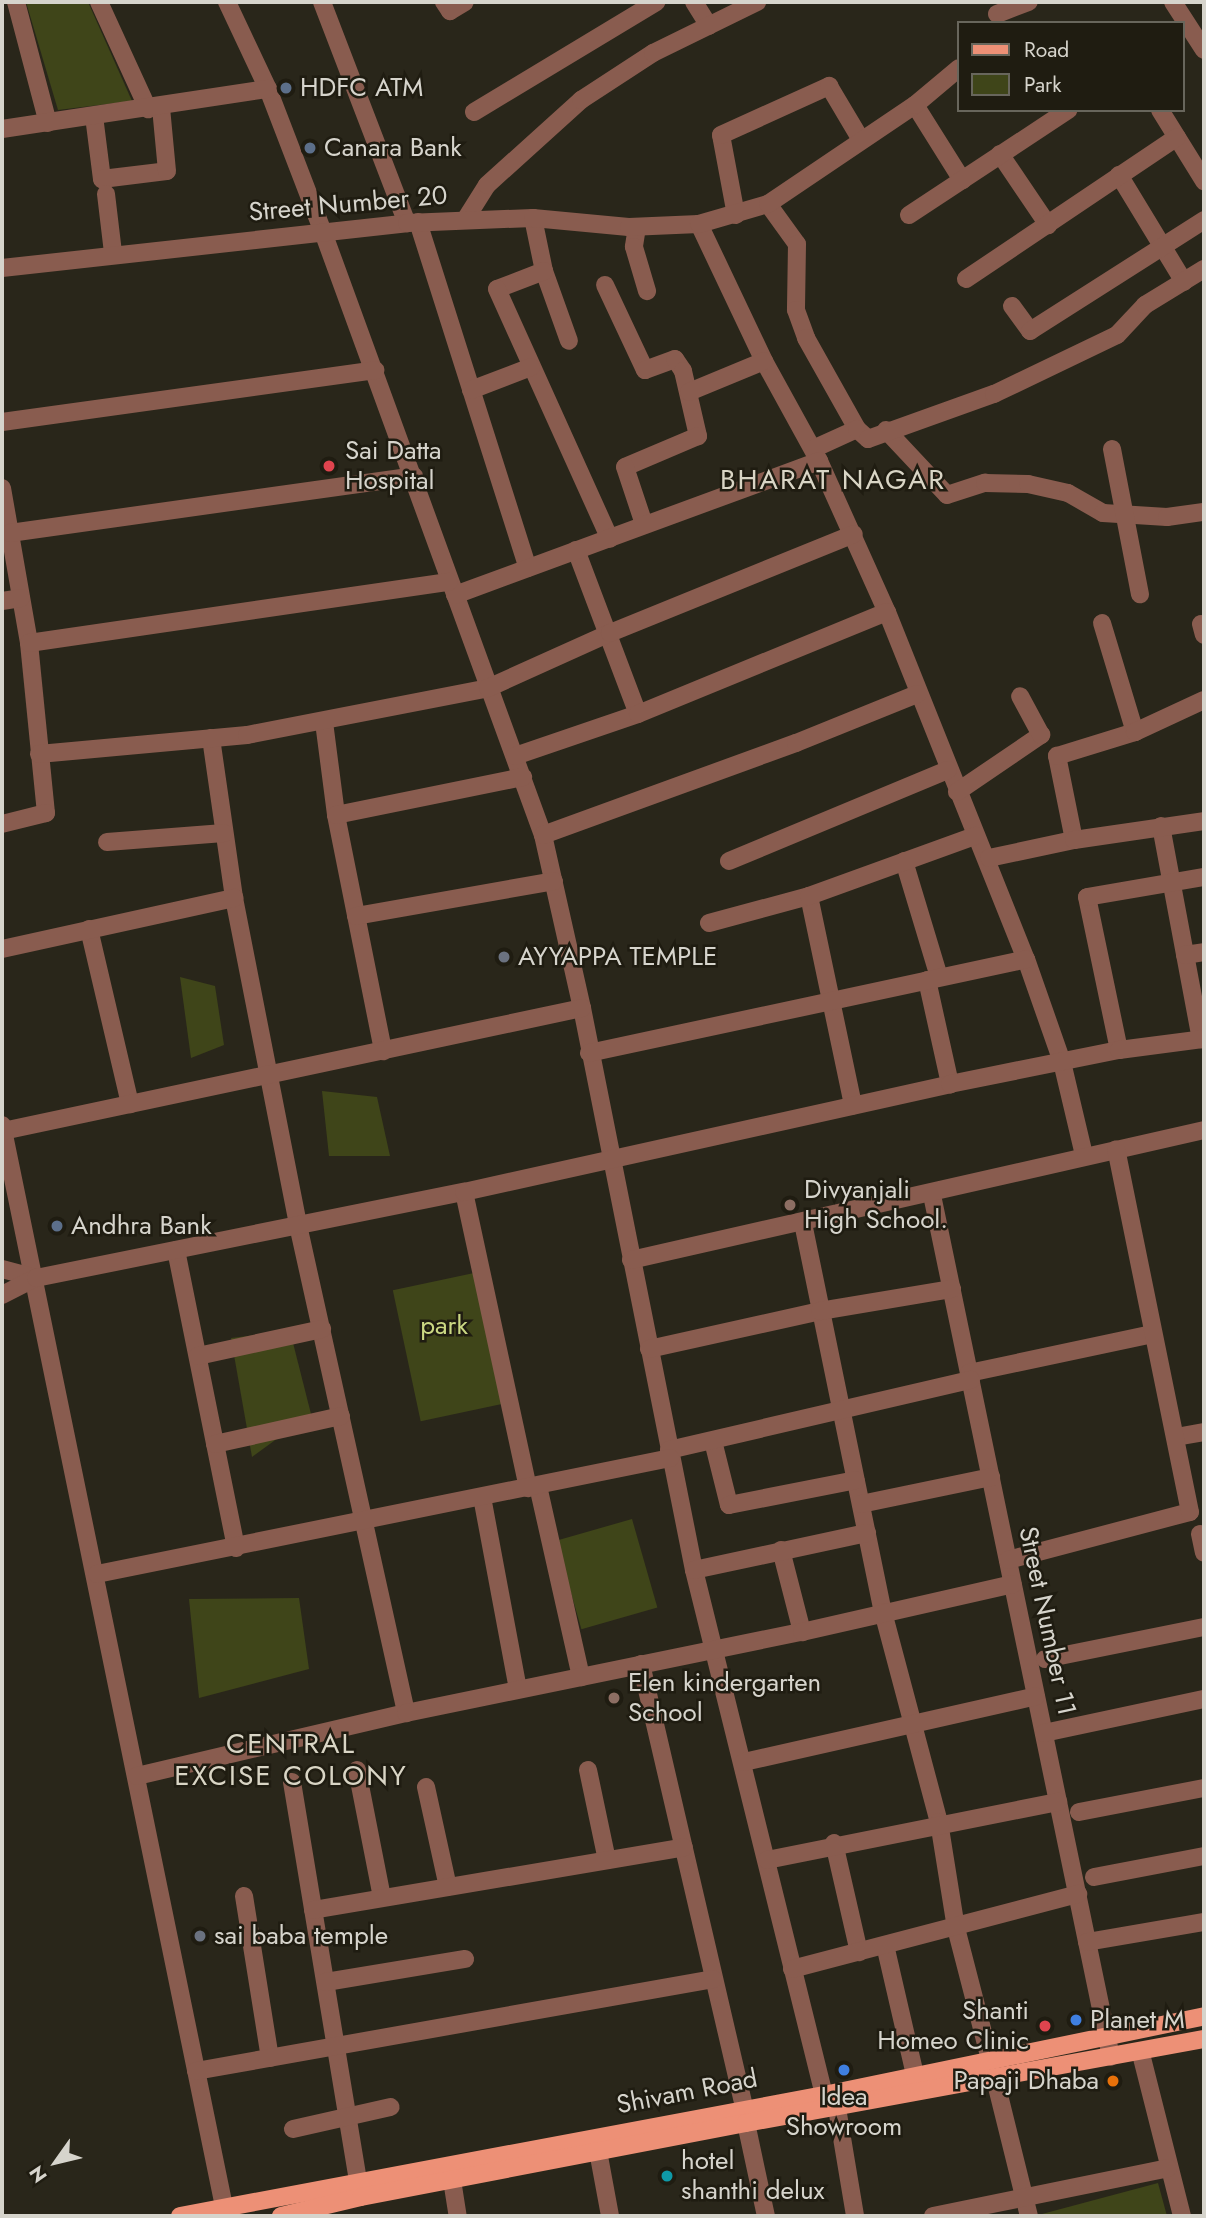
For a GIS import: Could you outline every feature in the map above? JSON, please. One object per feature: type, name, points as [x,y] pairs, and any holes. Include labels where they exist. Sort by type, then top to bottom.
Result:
[{"type":"main road","name":"Shivam Road","points":[[769,2111],[837,2108],[1107,2036],[1204,2016]]},
{"type":"main road","name":"Shivam Road","points":[[180,2216],[225,2212],[358,2182],[769,2111],[824,2095],[915,2075],[1141,2054],[1204,2039]]},
{"type":"main road","name":"Shivam Road","points":[[281,2216],[598,2151],[745,2115]]},
{"type":"street","points":[[16,2],[48,122]]},
{"type":"street","points":[[94,116],[102,179],[167,171],[154,108],[99,2]]},
{"type":"street","points":[[228,2],[268,89],[323,232],[543,835],[582,1008],[589,1054],[694,1570],[744,1762],[824,2095]]},
{"type":"street","points":[[323,2],[412,223],[471,390],[528,568]]},
{"type":"street","points":[[444,2],[450,11],[465,2]]},
{"type":"street","points":[[474,112],[656,2]]},
{"type":"street","points":[[694,2],[709,26]]},
{"type":"street","points":[[465,220],[487,185],[581,100],[653,53],[757,2]]},
{"type":"street","points":[[998,13],[1029,2]]},
{"type":"street","points":[[1173,2],[1204,50]]},
{"type":"street","name":"Street Number 20","points":[[2,268],[113,253],[412,223],[533,218],[637,227],[699,224],[768,204],[915,105],[958,69]]},
{"type":"street","points":[[736,215],[721,135],[829,86],[861,140]]},
{"type":"street","points":[[2,129],[268,89]]},
{"type":"street","points":[[915,105],[962,180]]},
{"type":"street","points":[[909,215],[1065,112]]},
{"type":"street","points":[[1161,112],[1204,181]]},
{"type":"street","points":[[966,279],[1177,137]]},
{"type":"street","points":[[1000,154],[1048,225]]},
{"type":"street","points":[[1119,175],[1184,282]]},
{"type":"street","points":[[106,194],[113,253]]},
{"type":"street","points":[[768,204],[797,244],[796,310],[806,338],[857,429],[869,439],[886,430],[994,394],[1116,335],[1145,305],[1204,269]]},
{"type":"street","points":[[533,218],[544,271],[569,341]]},
{"type":"street","points":[[1012,306],[1030,331],[1204,220]]},
{"type":"street","points":[[699,224],[764,361],[816,455],[853,534],[887,612],[975,836],[989,858],[1062,1062],[1084,1155]]},
{"type":"street","points":[[637,227],[634,247],[647,291]]},
{"type":"street","points":[[544,271],[497,289],[610,539]]},
{"type":"street","points":[[605,285],[645,370],[675,359],[689,392],[698,436],[625,467],[644,524]]},
{"type":"street","points":[[689,392],[764,361]]},
{"type":"street","points":[[471,390],[531,367]]},
{"type":"street","points":[[2,422],[375,370]]},
{"type":"street","points":[[29,643],[452,588],[528,568],[610,539],[816,455],[857,429]]},
{"type":"street","points":[[886,430],[947,495],[985,483],[1028,484],[1068,493],[1103,513],[1167,517],[1204,512]]},
{"type":"street","points":[[1112,449],[1127,515],[1140,594]]},
{"type":"street","points":[[10,533],[414,476]]},
{"type":"street","points":[[2,488],[29,643],[46,813],[2,824]]},
{"type":"street","points":[[39,754],[211,738],[324,722],[488,688],[610,633],[853,534]]},
{"type":"street","points":[[576,550],[610,633],[638,713]]},
{"type":"street","points":[[2,601],[21,598]]},
{"type":"street","points":[[515,756],[638,713],[887,612]]},
{"type":"street","points":[[1102,623],[1135,732]]},
{"type":"street","points":[[543,835],[796,743],[917,694]]},
{"type":"street","points":[[1020,696],[1041,735],[1057,756],[1074,840]]},
{"type":"street","points":[[1057,756],[1135,732],[1204,700]]},
{"type":"street","points":[[324,722],[336,816],[383,1051]]},
{"type":"street","points":[[957,792],[1041,735]]},
{"type":"street","points":[[211,738],[234,898],[298,1225],[406,1713]]},
{"type":"street","points":[[729,861],[948,770]]},
{"type":"street","points":[[336,816],[523,777]]},
{"type":"street","points":[[989,858],[1074,840],[1204,821]]},
{"type":"street","points":[[2,1295],[36,1278],[464,1192],[950,1084],[1119,1050],[1203,1039],[1161,826]]},
{"type":"street","points":[[107,842],[225,834]]},
{"type":"street","points":[[709,923],[809,896],[975,836]]},
{"type":"street","points":[[904,861],[933,978],[950,1084]]},
{"type":"street","points":[[1119,1050],[1087,897],[1204,877]]},
{"type":"street","points":[[356,916],[554,881]]},
{"type":"street","points":[[809,896],[853,1105]]},
{"type":"street","points":[[2,949],[234,898]]},
{"type":"street","points":[[89,929],[130,1104]]},
{"type":"street","points":[[1185,955],[1204,952]]},
{"type":"street","points":[[589,1054],[1026,959]]},
{"type":"street","points":[[225,2212],[36,1278],[7,1176],[2,1128],[130,1104],[582,1008]]},
{"type":"street","points":[[631,1260],[932,1195],[1084,1155],[1204,1130]]},
{"type":"street","points":[[1008,1560],[1190,1512],[1116,1149]]},
{"type":"street","points":[[464,1192],[533,1487],[581,1677]]},
{"type":"street","name":"Street Number 11","points":[[932,1195],[1111,2057]]},
{"type":"street","points":[[803,1223],[883,1612],[939,1822],[956,1928],[1027,2208]]},
{"type":"street","points":[[176,1250],[236,1548]]},
{"type":"street","points":[[2,1269],[36,1278]]},
{"type":"street","points":[[649,1349],[820,1311],[952,1289]]},
{"type":"street","points":[[198,1356],[322,1329]]},
{"type":"street","points":[[97,1574],[533,1487],[970,1376],[1152,1334]]},
{"type":"street","points":[[215,1444],[341,1416]]},
{"type":"street","points":[[1176,1437],[1204,1432]]},
{"type":"street","points":[[713,1441],[731,1506],[856,1480]]},
{"type":"street","points":[[862,1504],[991,1477]]},
{"type":"street","points":[[482,1497],[518,1689]]},
{"type":"street","points":[[694,1570],[867,1533]]},
{"type":"street","points":[[1200,1534],[1204,1553]]},
{"type":"street","points":[[781,1550],[802,1632]]},
{"type":"street","points":[[137,1776],[406,1713],[713,1648],[802,1632],[1013,1584]]},
{"type":"street","points":[[1045,1659],[1204,1627]]},
{"type":"street","points":[[641,1664],[766,2216]]},
{"type":"street","points":[[744,1762],[1036,1696]]},
{"type":"street","points":[[1044,1733],[1204,1699]]},
{"type":"street","points":[[357,1770],[382,1897]]},
{"type":"street","points":[[588,1770],[607,1860]]},
{"type":"street","points":[[292,1782],[358,2182]]},
{"type":"street","points":[[426,1787],[448,1887]]},
{"type":"street","points":[[1079,1812],[1204,1788]]},
{"type":"street","points":[[767,1860],[834,1843],[939,1822],[1058,1802]]},
{"type":"street","points":[[834,1843],[859,1952]]},
{"type":"street","points":[[313,1910],[684,1847]]},
{"type":"street","points":[[1094,1877],[1204,1856]]},
{"type":"street","points":[[792,1969],[1077,1894]]},
{"type":"street","points":[[244,1896],[270,2058]]},
{"type":"street","points":[[1087,1942],[1204,1922]]},
{"type":"street","points":[[885,1945],[915,2075]]},
{"type":"street","points":[[326,1982],[465,1959]]},
{"type":"street","points":[[196,2071],[713,1979]]},
{"type":"street","points":[[1141,2054],[1182,2216]]},
{"type":"street","points":[[293,2129],[391,2107]]},
{"type":"street","points":[[837,2108],[855,2216]]},
{"type":"street","points":[[598,2151],[610,2216]]},
{"type":"street","points":[[933,2216],[1027,2208],[1168,2168]]},
{"type":"street","points":[[452,2180],[458,2216]]},
{"type":"green space","points":[[26,2],[88,2],[132,101],[58,110]]},
{"type":"green space","points":[[180,977],[215,986],[224,1045],[191,1058]]},
{"type":"green space","points":[[322,1091],[377,1097],[390,1156],[329,1156]]},
{"type":"green space","name":"park","points":[[474,1273],[502,1404],[421,1421],[393,1290]]},
{"type":"green space","points":[[290,1331],[311,1414],[252,1457],[231,1338]]},
{"type":"green space","points":[[632,1519],[657,1607],[581,1629],[556,1541]]},
{"type":"green space","points":[[299,1598],[309,1669],[199,1698],[189,1599]]},
{"type":"green space","points":[[1158,2183],[1167,2216],[1042,2216],[1042,2214]]},
{"type":"place","name":"HDFC ATM","points":[[286,88]]},
{"type":"place","name":"Canara Bank","points":[[310,148]]},
{"type":"place","name":"Sai Datta Hospital","points":[[329,466]]},
{"type":"place","name":"AYYAPPA TEMPLE","points":[[504,957]]},
{"type":"place","name":"Divyanjali High School.","points":[[790,1205]]},
{"type":"place","name":"Andhra Bank","points":[[57,1226]]},
{"type":"place","name":"Elen kindergarten School","points":[[614,1698]]},
{"type":"place","name":"sai baba temple","points":[[200,1936]]},
{"type":"place","name":"Planet M","points":[[1076,2020]]},
{"type":"place","name":"Shanti Homeo Clinic","points":[[1045,2026]]},
{"type":"place","name":"Idea Showroom","points":[[844,2070]]},
{"type":"place","name":"Papaji Dhaba","points":[[1113,2081]]},
{"type":"place","name":"hotel shanthi delux","points":[[667,2176]]},
{"type":"district","name":"BHARAT NAGAR","points":[[833,480]]},
{"type":"district","name":"CENTRAL EXCISE COLONY","points":[[291,1760]]}]
